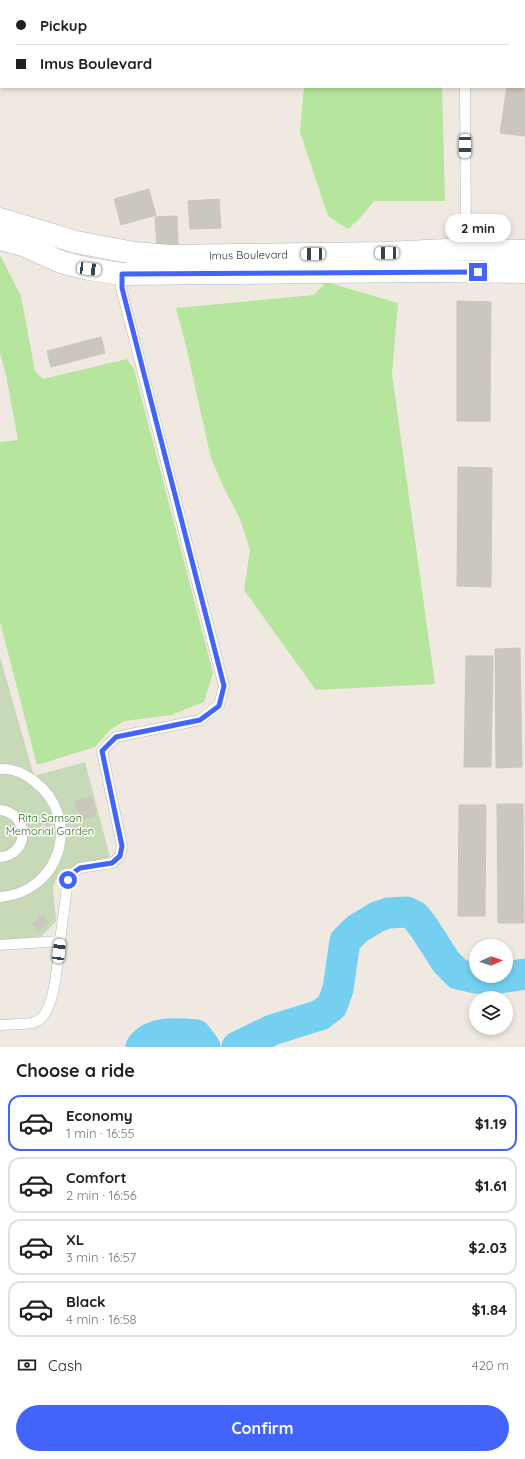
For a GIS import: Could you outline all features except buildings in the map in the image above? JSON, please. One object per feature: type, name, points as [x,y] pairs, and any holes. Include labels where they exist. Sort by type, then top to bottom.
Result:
[{"type":"main road","name":"Imus Boulevard","points":[[0,219],[76,242],[134,253],[170,256],[387,253],[466,249],[525,251]]},
{"type":"main road","name":"Imus Boulevard","points":[[0,239],[22,245],[61,262],[89,269],[122,274],[466,271],[525,272]]},
{"type":"lane","points":[[465,88],[466,271]]},
{"type":"lane","points":[[0,1025],[35,1022],[45,1014],[52,998],[68,880],[73,873],[80,868],[112,863],[120,856],[122,846],[102,751],[116,737],[200,720],[219,706],[224,686],[123,296],[122,274]]},
{"type":"lane","points":[[0,768],[26,775],[44,788],[56,807],[61,829],[59,851],[49,872],[33,887],[13,896],[0,897]]},
{"type":"lane","points":[[0,810],[12,814],[21,825],[23,832],[22,840],[13,853],[5,857],[0,857]]},
{"type":"lane","points":[[0,945],[60,941]]},
{"type":"green space","points":[[304,88],[442,88],[445,201],[374,201],[359,219],[348,229],[328,216],[300,132]]},
{"type":"green space","points":[[0,255],[21,296],[35,371],[43,379],[127,359],[134,369],[213,673],[204,702],[171,715],[124,721],[110,730],[95,747],[37,765],[0,622],[0,442],[18,440],[6,375],[0,353]]},
{"type":"green space","points":[[326,282],[398,303],[392,374],[435,684],[316,690],[244,590],[250,550],[240,519],[211,458],[176,308],[314,295]]},
{"type":"green space","name":"Rita Samson Memorial Garden","points":[[0,657],[34,776],[85,762],[110,857],[80,865],[57,877],[53,887],[56,921],[40,938],[0,941]]},
{"type":"waterway","points":[[237,1047],[272,1030],[320,1015],[332,1006],[338,989],[345,941],[357,929],[377,917],[388,913],[407,912],[415,916],[446,962],[458,974],[475,978],[494,979],[525,974]]},
{"type":"waterway","points":[[141,1047],[152,1038],[166,1034],[196,1035],[205,1047]]},
{"type":"route","points":[[68,880],[73,873],[80,868],[112,863],[120,856],[122,846],[102,751],[116,737],[200,720],[219,706],[224,686],[122,288],[122,274],[390,271],[478,272]]}]
